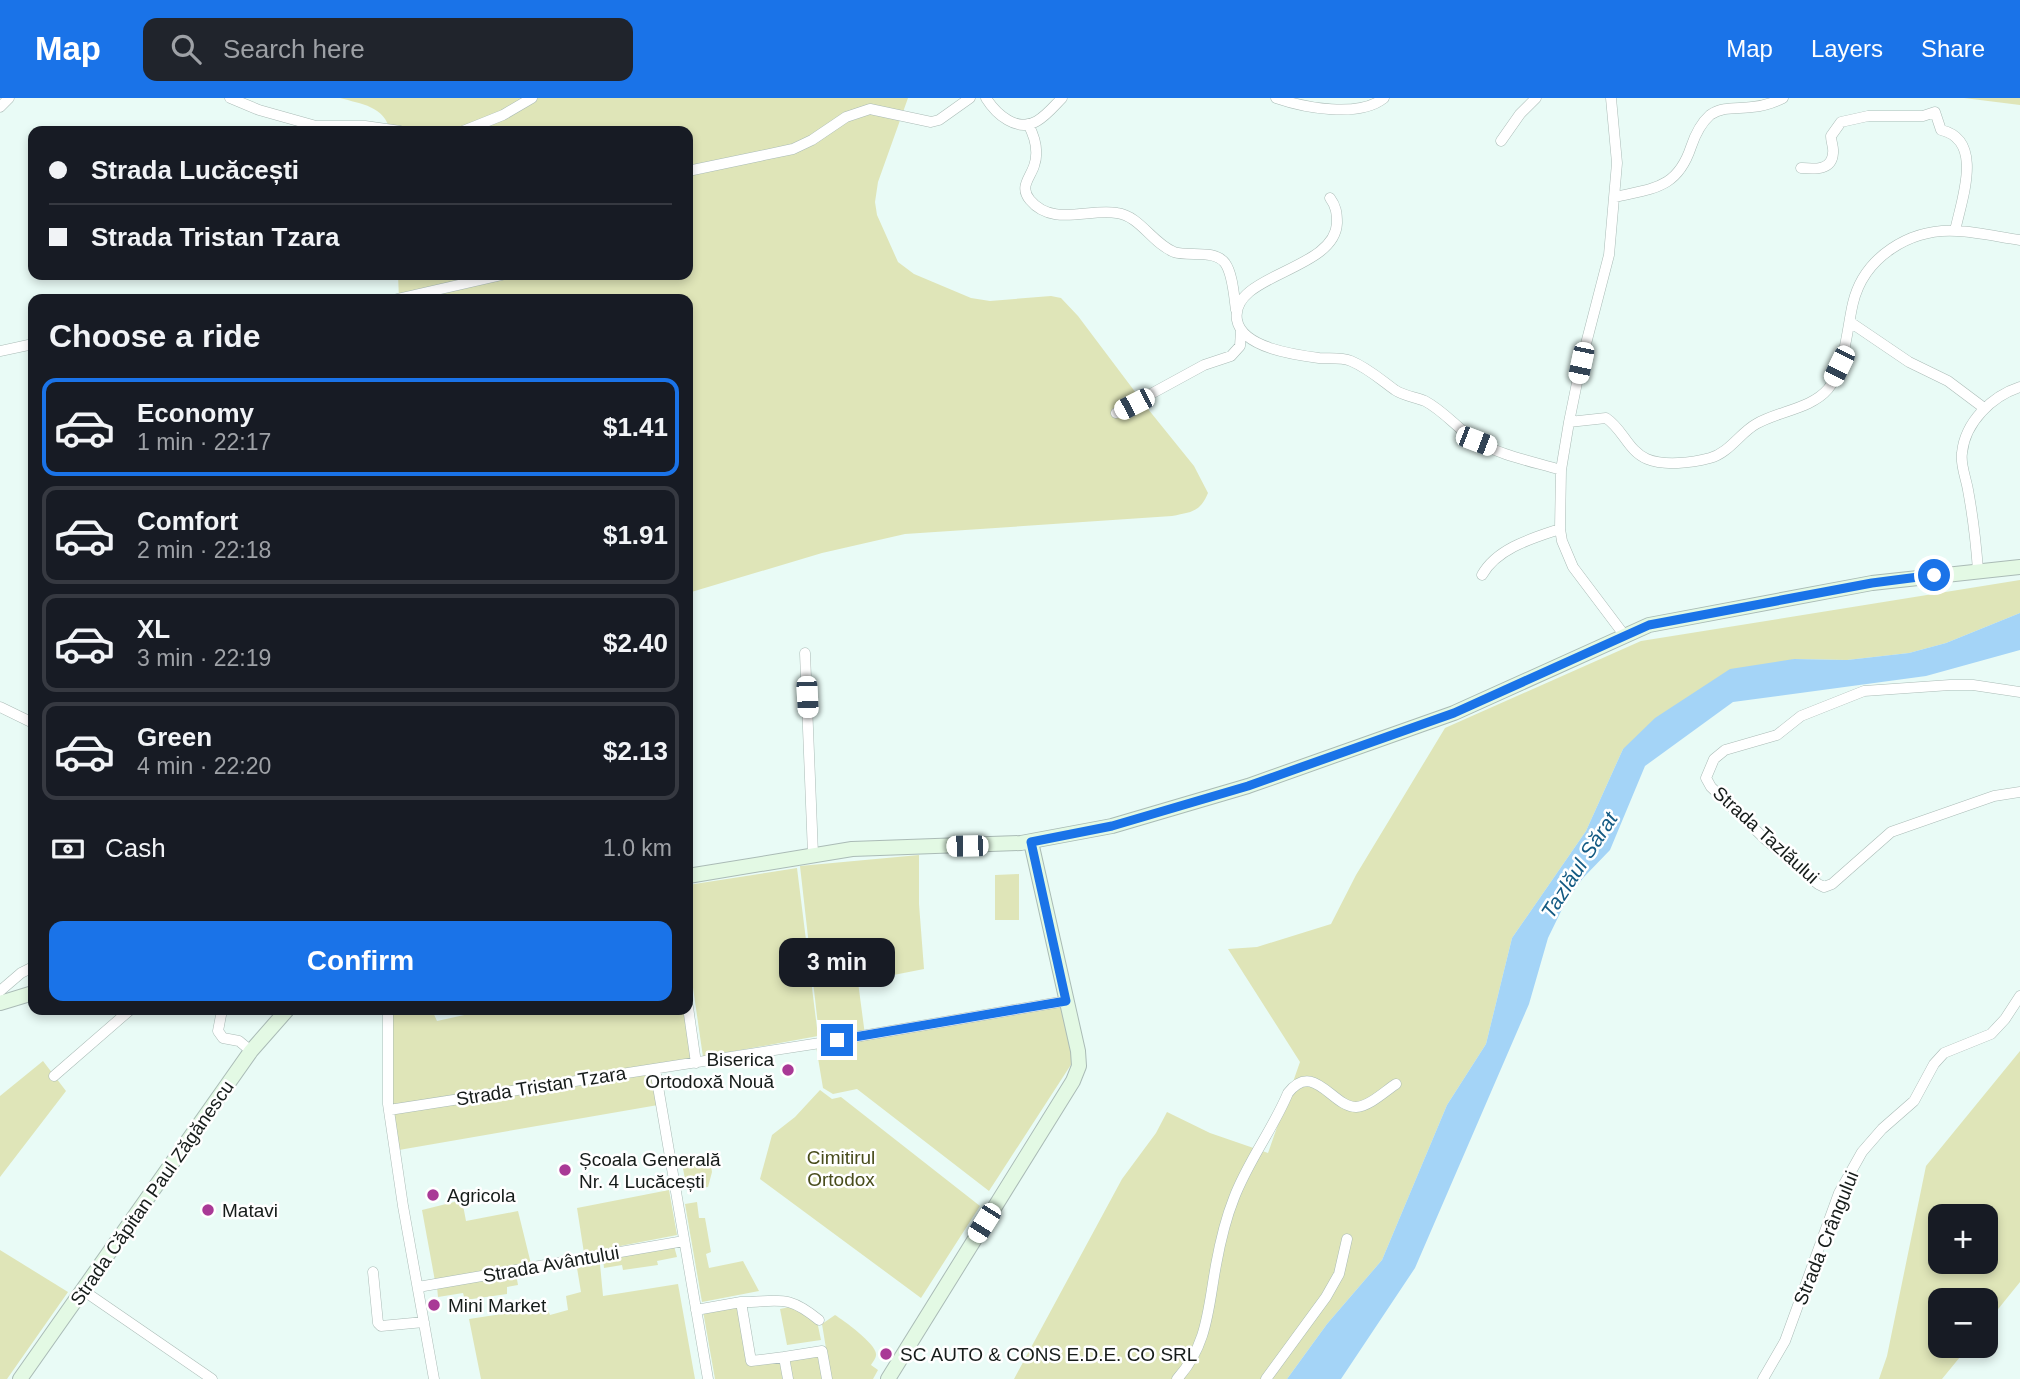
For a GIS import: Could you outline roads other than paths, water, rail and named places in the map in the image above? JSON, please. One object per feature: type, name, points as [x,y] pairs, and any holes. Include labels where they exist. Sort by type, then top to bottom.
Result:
[{"type":"main road","points":[[693,875],[813,854],[877,847],[1031,842],[1112,826],[1248,786],[1454,713],[1649,625],[1872,583],[2020,567]]},
{"type":"main road","points":[[888,1379],[1073,1081],[1079,1066],[1078,1051],[1031,842]]},
{"type":"main road","points":[[0,1003],[28,995]]},
{"type":"main road","name":"Strada Căpitan Paul Zăgănescu","points":[[20,1379],[251,1051],[283,1015]]},
{"type":"street","points":[[0,107],[9,98]]},
{"type":"street","points":[[230,98],[259,110],[316,126],[365,126]]},
{"type":"street","points":[[476,126],[503,115],[532,98]]},
{"type":"street","points":[[693,171],[803,145],[860,111],[878,109],[930,122],[939,120],[970,98]]},
{"type":"street","points":[[986,98],[992,108],[1003,117],[1019,124],[1037,121],[1062,98]]},
{"type":"street","points":[[1276,98],[1308,106],[1337,108],[1366,108],[1384,98]]},
{"type":"street","points":[[1501,141],[1515,119],[1536,98]]},
{"type":"street","points":[[1611,98],[1617,163],[1609,256],[1581,363],[1569,422],[1561,470],[1560,529],[1573,567],[1625,636]]},
{"type":"street","points":[[1615,197],[1660,186],[1673,179],[1686,162],[1701,124],[1713,113],[1730,107],[1770,105],[1783,98]]},
{"type":"street","points":[[1801,168],[1822,169],[1829,164],[1834,152],[1831,136],[1841,122],[1868,116],[1923,116],[1936,113],[1941,130],[1955,136],[1968,155],[1966,179],[1955,230]]},
{"type":"street","points":[[1028,124],[1037,151],[1025,190],[1033,203],[1046,212],[1060,215],[1117,213],[1132,219],[1167,248],[1181,254],[1210,256],[1222,260],[1228,269],[1241,331],[1240,346],[1231,356],[1204,365],[1116,413]]},
{"type":"street","points":[[1237,314],[1239,304],[1248,294],[1322,251],[1332,241],[1337,215],[1330,198]]},
{"type":"street","points":[[1569,422],[1606,418],[1635,451],[1656,462],[1709,458],[1722,452],[1756,424],[1810,402],[1828,389],[1839,366],[1853,302],[1864,275],[1878,258],[1895,246],[1922,235],[1955,230],[2020,240]]},
{"type":"street","points":[[419,294],[480,280]]},
{"type":"street","points":[[1850,322],[1909,362],[1948,382],[1984,408]]},
{"type":"street","points":[[1241,331],[1251,340],[1280,351],[1348,360],[1368,370],[1399,392],[1425,401],[1476,441],[1561,470]]},
{"type":"street","points":[[0,351],[28,345]]},
{"type":"street","points":[[1978,570],[1975,531],[1962,453],[1969,432],[1984,408],[2003,394],[2020,387]]},
{"type":"street","points":[[1482,575],[1497,557],[1526,541],[1560,529]]},
{"type":"street","points":[[805,653],[813,854]]},
{"type":"street","name":"Strada Tazlăului","points":[[2020,692],[1973,685],[1864,691],[1801,716],[1777,735],[1725,750],[1714,760],[1706,778],[1711,788],[1765,839],[1824,887],[1832,884],[1891,832],[1994,796],[2020,792]]},
{"type":"street","points":[[0,707],[28,721]]},
{"type":"street","points":[[0,991],[28,970]]},
{"type":"street","name":"Strada Crângului","points":[[1763,1379],[1785,1341],[1839,1193],[1862,1152],[1882,1129],[1914,1101],[1934,1064],[1944,1053],[1991,1034],[2020,996]]},
{"type":"street","name":"Strada Tristan Tzara","points":[[389,1110],[695,1063],[1066,1001]]},
{"type":"street","points":[[54,1076],[124,1015]]},
{"type":"street","points":[[221,1015],[218,1031],[223,1038],[239,1041],[251,1051]]},
{"type":"street","points":[[388,1015],[389,1110],[434,1379]]},
{"type":"street","points":[[689,1015],[695,1063]]},
{"type":"street","points":[[655,1069],[708,1379]]},
{"type":"street","points":[[1177,1379],[1189,1367],[1199,1348],[1211,1309],[1216,1264],[1234,1198],[1288,1093],[1296,1084],[1318,1084],[1338,1099],[1356,1107],[1366,1104],[1396,1084]]},
{"type":"street","points":[[1266,1379],[1326,1297],[1339,1274],[1347,1239]]},
{"type":"street","name":"Strada Avântului","points":[[418,1287],[684,1241]]},
{"type":"street","points":[[373,1272],[378,1323],[381,1326],[424,1322]]},
{"type":"street","points":[[84,1291],[212,1379]]},
{"type":"street","points":[[696,1310],[741,1302],[783,1300],[794,1303],[819,1320]]},
{"type":"street","points":[[741,1302],[751,1361],[822,1351],[827,1379]]},
{"type":"street","points":[[784,1357],[788,1379]]},
{"type":"water","name":"Tazlăul Sărat","points":[[2020,613],[2020,650],[1926,676],[1733,702],[1645,766],[1610,850],[1583,878],[1566,901],[1548,938],[1529,1004],[1415,1268],[1341,1379],[1287,1379],[1327,1324],[1382,1260],[1447,1105],[1486,1044],[1512,938],[1586,831],[1623,749],[1655,718],[1730,669],[1794,659],[1847,660],[1909,653],[1946,643]]},
{"type":"place","name":"Biserica Ortodoxă Nouă","points":[[788,1070]]},
{"type":"place","name":"Școala Generală Nr. 4 Lucăcești","points":[[565,1170]]},
{"type":"place","name":"Agricola","points":[[433,1195]]},
{"type":"place","name":"Matavi","points":[[208,1210]]},
{"type":"place","name":"Mini Market","points":[[434,1305]]},
{"type":"place","name":"SC AUTO & CONS E.D.E. CO SRL","points":[[886,1354]]},
{"type":"park label","name":"Cimitirul Ortodox","points":[[841,1168]]}]
